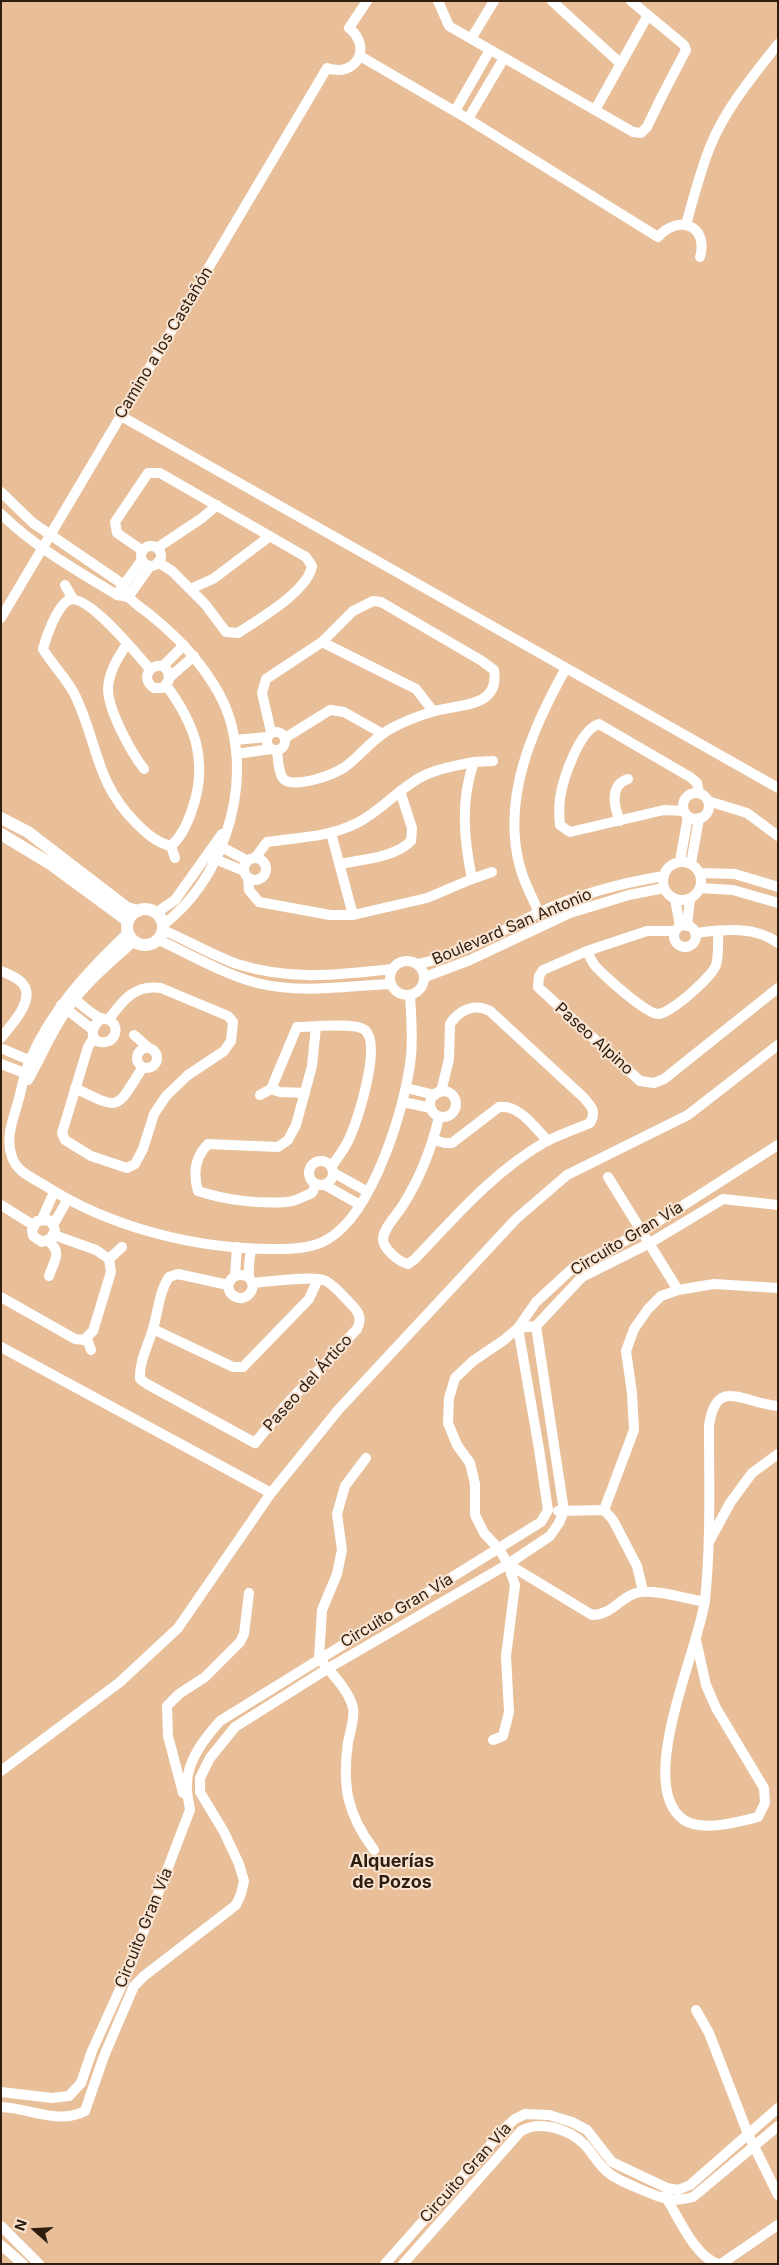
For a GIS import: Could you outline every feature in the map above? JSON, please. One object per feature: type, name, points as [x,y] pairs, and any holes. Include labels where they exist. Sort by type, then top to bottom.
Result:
[{"type":"street","points":[[367,1],[349,28],[359,40],[360,56],[455,111],[658,237],[670,226],[686,225],[698,234],[702,241],[700,257]]},
{"type":"street","points":[[438,1],[449,26],[633,132],[641,133],[647,127],[686,50],[684,45],[631,1]]},
{"type":"street","points":[[471,39],[494,1]]},
{"type":"street","points":[[552,1],[620,63]]},
{"type":"street","points":[[595,110],[648,15]]},
{"type":"street","points":[[686,225],[701,171],[719,130],[750,79],[778,44]]},
{"type":"street","points":[[455,111],[490,50]]},
{"type":"street","name":"Camino a los Castañón","points":[[1,618],[327,68],[334,71],[350,68],[360,56]]},
{"type":"street","points":[[468,119],[504,58]]},
{"type":"street","points":[[470,85],[484,92]]},
{"type":"street","points":[[120,416],[778,788]]},
{"type":"street","points":[[148,473],[160,473],[270,536],[306,556],[312,566],[311,576],[280,605],[238,633],[226,632],[205,604],[172,572],[148,560],[117,533],[115,522],[148,473]]},
{"type":"street","points":[[1,492],[33,523],[124,585],[128,597]]},
{"type":"street","points":[[117,595],[148,560],[160,556],[157,548],[162,543],[202,518],[217,505]]},
{"type":"street","points":[[1,514],[21,534],[42,549],[117,595],[128,597],[184,645],[194,656],[225,706],[235,740],[236,754],[236,781],[227,827],[196,894],[162,932]]},
{"type":"street","points":[[190,589],[212,579],[270,536]]},
{"type":"street","points":[[128,597],[148,560]]},
{"type":"street","points":[[66,585],[73,599]]},
{"type":"street","points":[[150,669],[106,620],[81,602],[73,599],[67,601],[60,610],[38,649],[73,692],[85,718],[101,772],[109,790],[124,812],[143,830],[162,844],[171,846]]},
{"type":"street","points":[[373,601],[381,602],[482,661],[494,670],[496,682],[490,694],[481,702],[433,711],[391,728],[343,768],[299,784],[289,783],[282,778],[274,750],[267,744],[269,735],[262,693],[266,679],[322,642],[353,611],[373,601]]},
{"type":"street","points":[[322,642],[416,688],[433,711]]},
{"type":"street","points":[[127,644],[116,660],[108,691],[120,729],[144,769]]},
{"type":"street","points":[[184,645],[163,666],[156,666],[150,669],[147,678],[150,686],[158,688],[194,656]]},
{"type":"street","points":[[163,666],[168,671],[168,681],[193,730],[198,749],[200,776],[189,820],[179,838],[171,846]]},
{"type":"street","points":[[539,913],[520,867],[514,826],[518,792],[530,740],[566,668]]},
{"type":"street","points":[[285,738],[330,710],[344,712],[383,734]]},
{"type":"street","points":[[699,818],[686,813],[664,810],[570,832],[560,825],[560,797],[567,770],[584,738],[595,725],[602,725],[690,777],[697,783],[699,793],[708,801],[747,813],[778,836]]},
{"type":"street","points":[[235,740],[269,735],[278,731],[285,738],[285,744],[274,750],[236,754]]},
{"type":"street","points":[[492,872],[426,898],[353,915],[330,915],[259,902],[249,890],[246,875],[252,860],[267,842],[293,840],[332,833],[372,815],[417,779],[437,770],[474,762],[493,761]]},
{"type":"street","points":[[472,879],[466,839],[465,800],[468,780],[474,762]]},
{"type":"street","points":[[620,821],[615,808],[615,795],[618,786],[628,779]]},
{"type":"street","points":[[340,864],[394,852],[403,849],[411,841],[412,828],[400,791]]},
{"type":"street","points":[[680,862],[686,813],[685,799],[691,794],[699,793]]},
{"type":"street","points":[[699,818],[706,814],[708,801]]},
{"type":"street","points":[[1,818],[28,832],[127,908],[156,913]]},
{"type":"street","points":[[692,864],[699,818]]},
{"type":"street","points":[[332,833],[353,915]]},
{"type":"street","points":[[1,834],[49,863],[130,932]]},
{"type":"street","points":[[171,846],[175,858]]},
{"type":"street","points":[[212,858],[246,875],[259,879],[266,871],[264,864],[218,846]]},
{"type":"street","points":[[156,913],[175,900],[212,858]]},
{"type":"street","points":[[680,862],[692,864],[700,873],[700,888],[690,898],[684,929],[675,899],[664,888],[664,876],[670,865],[680,862]]},
{"type":"street","points":[[700,873],[735,874],[778,887]]},
{"type":"street","name":"Boulevard San Antonio","points":[[130,932],[141,945],[151,944],[162,932],[235,963],[287,976],[319,977],[392,969],[404,961],[418,964],[442,958],[539,913],[612,886],[664,876]]},
{"type":"street","name":"Boulevard San Antonio","points":[[424,977],[470,960],[570,913],[629,895],[664,888]]},
{"type":"street","points":[[700,888],[732,890],[778,904]]},
{"type":"street","points":[[675,899],[690,898]]},
{"type":"street","points":[[138,911],[130,932],[84,976],[33,1062],[10,1131],[9,1144],[12,1158],[18,1169],[54,1192],[114,1220],[166,1235],[237,1248],[296,1248],[318,1244],[340,1231],[368,1192],[392,1140],[406,1088],[411,1056],[410,995],[401,994],[391,984],[392,969]]},
{"type":"street","points":[[156,913],[162,932],[233,976],[259,983],[320,989],[391,984]]},
{"type":"street","name":"Paseo Alpino","points":[[778,943],[753,932],[729,929],[718,931],[684,929],[646,930],[588,951],[544,970],[539,976],[538,987],[645,1083],[654,1083],[664,1079],[778,988]]},
{"type":"street","points":[[588,951],[596,967],[645,1009],[656,1014],[662,1014],[671,1009],[710,976],[716,966],[718,931]]},
{"type":"street","name":"Boulevard San Antonio","points":[[410,995],[422,987],[424,977],[418,964]]},
{"type":"street","points":[[1,971],[21,981],[26,988],[26,998],[22,1010],[2,1047],[33,1062]]},
{"type":"street","points":[[153,987],[161,988],[228,1016],[233,1022],[231,1042],[224,1051],[188,1075],[166,1096],[154,1114],[135,1164],[127,1168],[91,1156],[64,1140],[62,1133],[93,1033],[94,1022],[105,1019],[124,999],[140,989],[153,987]]},
{"type":"street","points":[[64,1007],[93,1033],[98,1041],[110,1040],[116,1030],[105,1019],[72,997]]},
{"type":"street","points":[[431,1108],[430,1103],[438,1093],[449,1059],[450,1024],[463,1011],[476,1007],[490,1011],[593,1109],[594,1117],[590,1123],[548,1141],[484,1187],[415,1259],[408,1264],[402,1263],[385,1246],[383,1239],[404,1204],[434,1140],[439,1116]]},
{"type":"street","points":[[260,1095],[271,1089],[297,1027],[356,1026],[365,1030],[370,1039],[371,1060],[359,1112],[350,1139],[333,1169],[331,1180],[320,1185],[312,1193],[288,1202],[254,1201],[214,1196],[198,1191],[194,1176],[200,1152],[208,1144],[278,1147],[288,1140],[296,1125],[312,1066],[316,1027]]},
{"type":"street","points":[[75,1088],[108,1104],[116,1104],[122,1100],[142,1067],[149,1068],[155,1064],[157,1058],[155,1051],[134,1035]]},
{"type":"street","points":[[1,1771],[120,1682],[178,1628],[271,1494],[338,1409],[516,1219],[567,1175],[688,1115],[778,1045]]},
{"type":"street","points":[[1,1064],[28,1074]]},
{"type":"street","points":[[406,1088],[449,1093],[456,1103],[451,1114],[439,1116]]},
{"type":"street","points":[[271,1089],[280,1092],[305,1093]]},
{"type":"street","points":[[403,1102],[431,1108],[439,1116]]},
{"type":"street","points":[[434,1140],[444,1144],[452,1143],[500,1107],[508,1106],[516,1109],[548,1141]]},
{"type":"street","name":"Circuito Gran Vía","points":[[515,1585],[508,1564],[499,1549],[484,1533],[475,1515],[475,1484],[470,1463],[457,1444],[448,1423],[449,1398],[455,1378],[473,1361],[518,1328],[536,1302],[573,1268],[642,1231],[778,1145]]},
{"type":"street","points":[[360,1205],[311,1180],[308,1174],[310,1167],[314,1162],[320,1160],[327,1161],[333,1169],[368,1192]]},
{"type":"street","points":[[608,1177],[678,1290]]},
{"type":"street","points":[[714,1186],[723,1199],[778,1205]]},
{"type":"street","points":[[54,1192],[32,1230],[37,1240],[52,1234],[96,1250],[109,1259],[111,1272],[93,1331],[87,1339]]},
{"type":"street","points":[[52,1234],[68,1199]]},
{"type":"street","name":"Circuito Gran Vía","points":[[536,1326],[582,1277],[650,1244],[723,1199]]},
{"type":"street","points":[[1,1204],[38,1222],[49,1220],[58,1253],[49,1276]]},
{"type":"street","points":[[109,1259],[122,1247]]},
{"type":"street","points":[[236,1275],[237,1248]]},
{"type":"street","points":[[251,1249],[251,1280]]},
{"type":"street","name":"Paseo del Ártico","points":[[251,1280],[252,1290],[248,1296],[242,1298],[235,1297],[230,1292],[228,1286],[178,1274],[169,1277],[163,1286],[153,1329],[140,1368],[140,1379],[255,1443],[285,1406],[357,1329],[360,1321],[359,1312],[334,1286],[318,1279]]},
{"type":"street","points":[[153,1329],[233,1367],[242,1367],[309,1299],[318,1279],[251,1280],[242,1274],[230,1279],[228,1286]]},
{"type":"street","points":[[604,1510],[634,1430],[632,1393],[626,1351],[634,1329],[648,1309],[661,1296],[678,1290],[714,1284],[778,1288]]},
{"type":"street","points":[[1,1297],[75,1339],[87,1339]]},
{"type":"street","points":[[564,1511],[536,1326],[518,1328],[548,1510],[564,1511],[604,1510],[613,1520],[618,1534],[637,1566],[642,1591]]},
{"type":"street","points":[[87,1339],[91,1350]]},
{"type":"street","points":[[1,1347],[271,1494]]},
{"type":"street","points":[[696,1640],[706,1685],[716,1708],[764,1788],[766,1803],[758,1817],[736,1823],[704,1826],[684,1820],[673,1808],[666,1793],[664,1771],[668,1738],[705,1602],[709,1541],[709,1426],[711,1410],[716,1401],[726,1396],[741,1398],[765,1406],[778,1406]]},
{"type":"street","points":[[539,1449],[553,1446]]},
{"type":"street","points":[[709,1541],[730,1503],[752,1474],[778,1454]]},
{"type":"street","points":[[366,1458],[346,1486],[337,1514],[342,1550],[337,1574],[322,1610],[319,1658],[344,1690],[353,1709],[346,1761],[347,1796],[361,1832],[374,1850]]},
{"type":"street","name":"Circuito Gran Vía","points":[[1,2092],[52,2098],[69,2096],[81,2083],[92,2051],[130,1967],[190,1810],[187,1783],[190,1769],[199,1746],[220,1721],[541,1522],[548,1510]]},
{"type":"street","name":"Circuito Gran Vía","points":[[1,2107],[53,2117],[75,2116],[85,2111],[104,2056],[134,1986],[144,1976],[236,1905],[244,1882],[239,1864],[224,1832],[200,1792],[200,1778],[210,1758],[235,1727],[327,1669],[508,1564],[550,1536],[559,1523],[564,1511]]},
{"type":"street","points":[[508,1564],[592,1615],[602,1615],[632,1594],[642,1591],[705,1602]]},
{"type":"street","points":[[493,1740],[503,1736],[509,1712],[506,1656],[515,1585],[532,1578]]},
{"type":"street","points":[[200,1792],[188,1796],[184,1795],[181,1788],[168,1736],[167,1706],[175,1698],[205,1677],[240,1642],[244,1634],[249,1593]]},
{"type":"street","points":[[130,1967],[144,1976]]},
{"type":"street","points":[[696,2010],[709,2033],[748,2134],[778,2195]]},
{"type":"street","points":[[52,2098],[53,2117]]},
{"type":"street","points":[[778,2108],[690,2185],[678,2190],[666,2188],[667,2199],[701,2254],[710,2262],[720,2264],[778,2225]]},
{"type":"street","points":[[525,2114],[530,2126]]},
{"type":"street","name":"Circuito Gran Vía","points":[[385,2264],[508,2126],[515,2119],[525,2114],[550,2115],[572,2122],[586,2130],[612,2162],[666,2188]]},
{"type":"street","name":"Circuito Gran Vía","points":[[403,2264],[521,2132],[530,2126],[544,2125],[565,2132],[584,2144],[596,2161],[611,2175],[667,2199],[679,2200],[693,2197],[778,2126]]},
{"type":"street","points":[[1,2226],[39,2264]]},
{"type":"street","points":[[1,2245],[23,2264]]},
{"type":"district","name":"Alquerías de Pozos","points":[[392,1872]]}]
